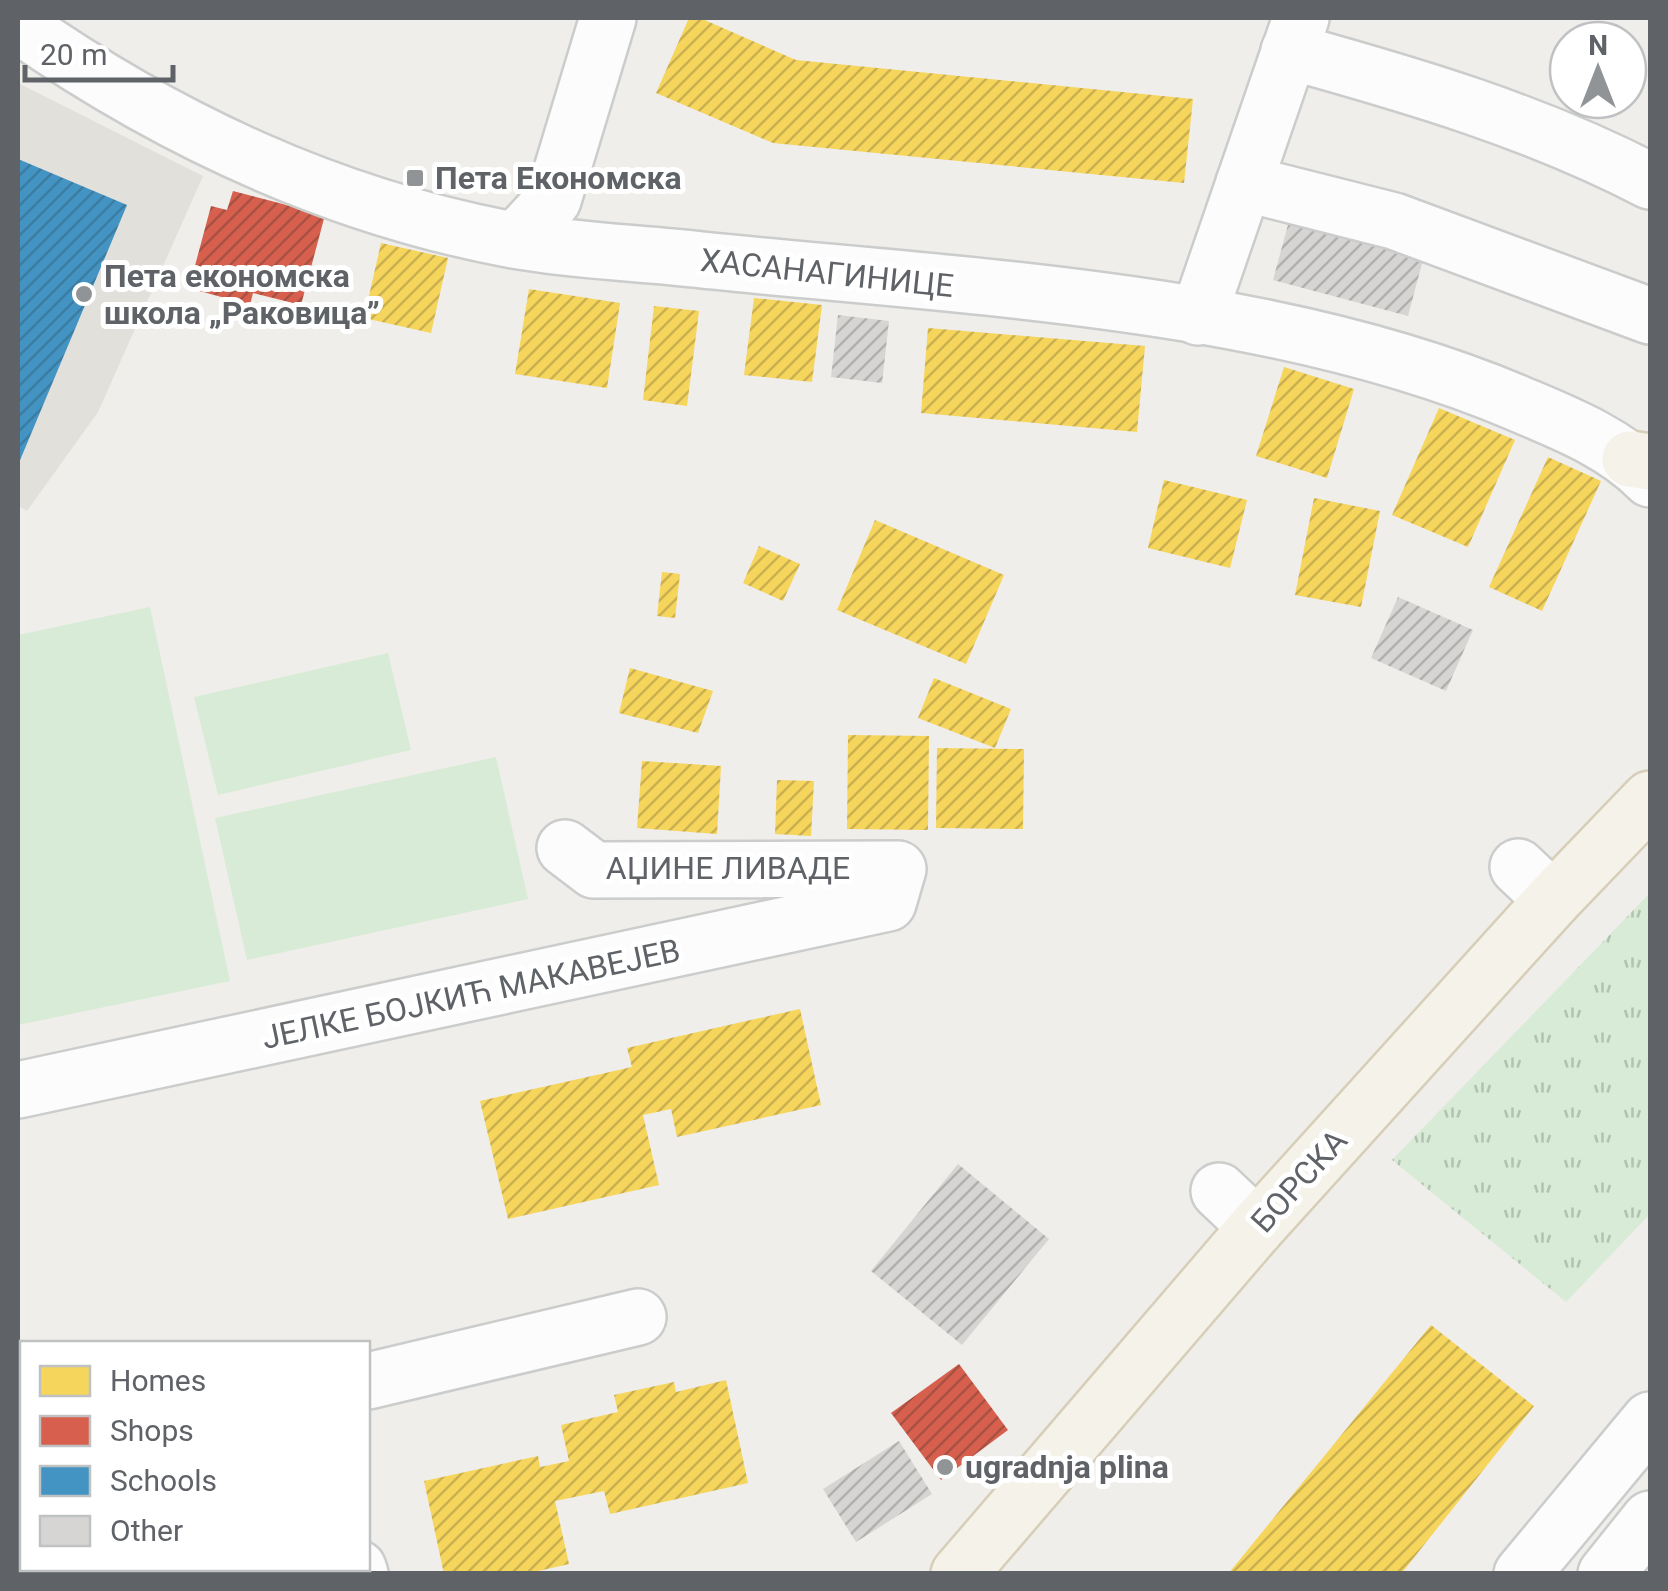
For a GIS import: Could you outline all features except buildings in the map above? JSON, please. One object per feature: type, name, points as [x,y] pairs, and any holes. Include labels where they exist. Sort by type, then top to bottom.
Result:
[{"type":"main road","name":"БОРСКА","points":[[960,1574],[1238,1209],[1535,884],[1650,799]]},
{"type":"street","points":[[516,240],[553,200],[608,18]]},
{"type":"street","name":"ХАСАНАГИНИЦЕ","points":[[18,25],[140,104],[292,179],[361,202],[516,240],[1030,294],[1198,317],[1422,366],[1539,413],[1644,467]]},
{"type":"street","points":[[1198,317],[1295,34],[1576,145],[1650,181]]},
{"type":"street","points":[[1244,182],[1394,221],[1650,316]]},
{"type":"street","name":"АЏИНЕ ЛИВАДЕ","points":[[564,848],[594,870],[898,869]]},
{"type":"street","name":"ЈЕЛКЕ БОЈКИЋ МАКАВЕЈЕВ","points":[[18,1090],[888,903],[898,869]]},
{"type":"street","points":[[370,1381],[638,1317]]},
{"type":"street","points":[[1522,1574],[1650,1420]]},
{"type":"street","points":[[1606,1574],[1650,1519]]},
{"type":"shaded area","name":"Пета економска школа „Раковица”","points":[[18,83],[203,176],[98,412],[27,511],[18,506]]},
{"type":"green space","points":[[150,607],[230,981],[18,1025],[18,635]]},
{"type":"green space","points":[[388,653],[411,750],[218,795],[194,697]]},
{"type":"green space","points":[[496,757],[528,899],[247,960],[215,818]]},
{"type":"green space","points":[[1650,893],[1650,1214],[1566,1302],[1392,1160]]},
{"type":"place","name":"Пета Економска","points":[[415,178]]},
{"type":"place","name":"Пета економска школа „Раковица”","points":[[84,294]]},
{"type":"place","name":"ugradnja plina","points":[[945,1467]]}]
